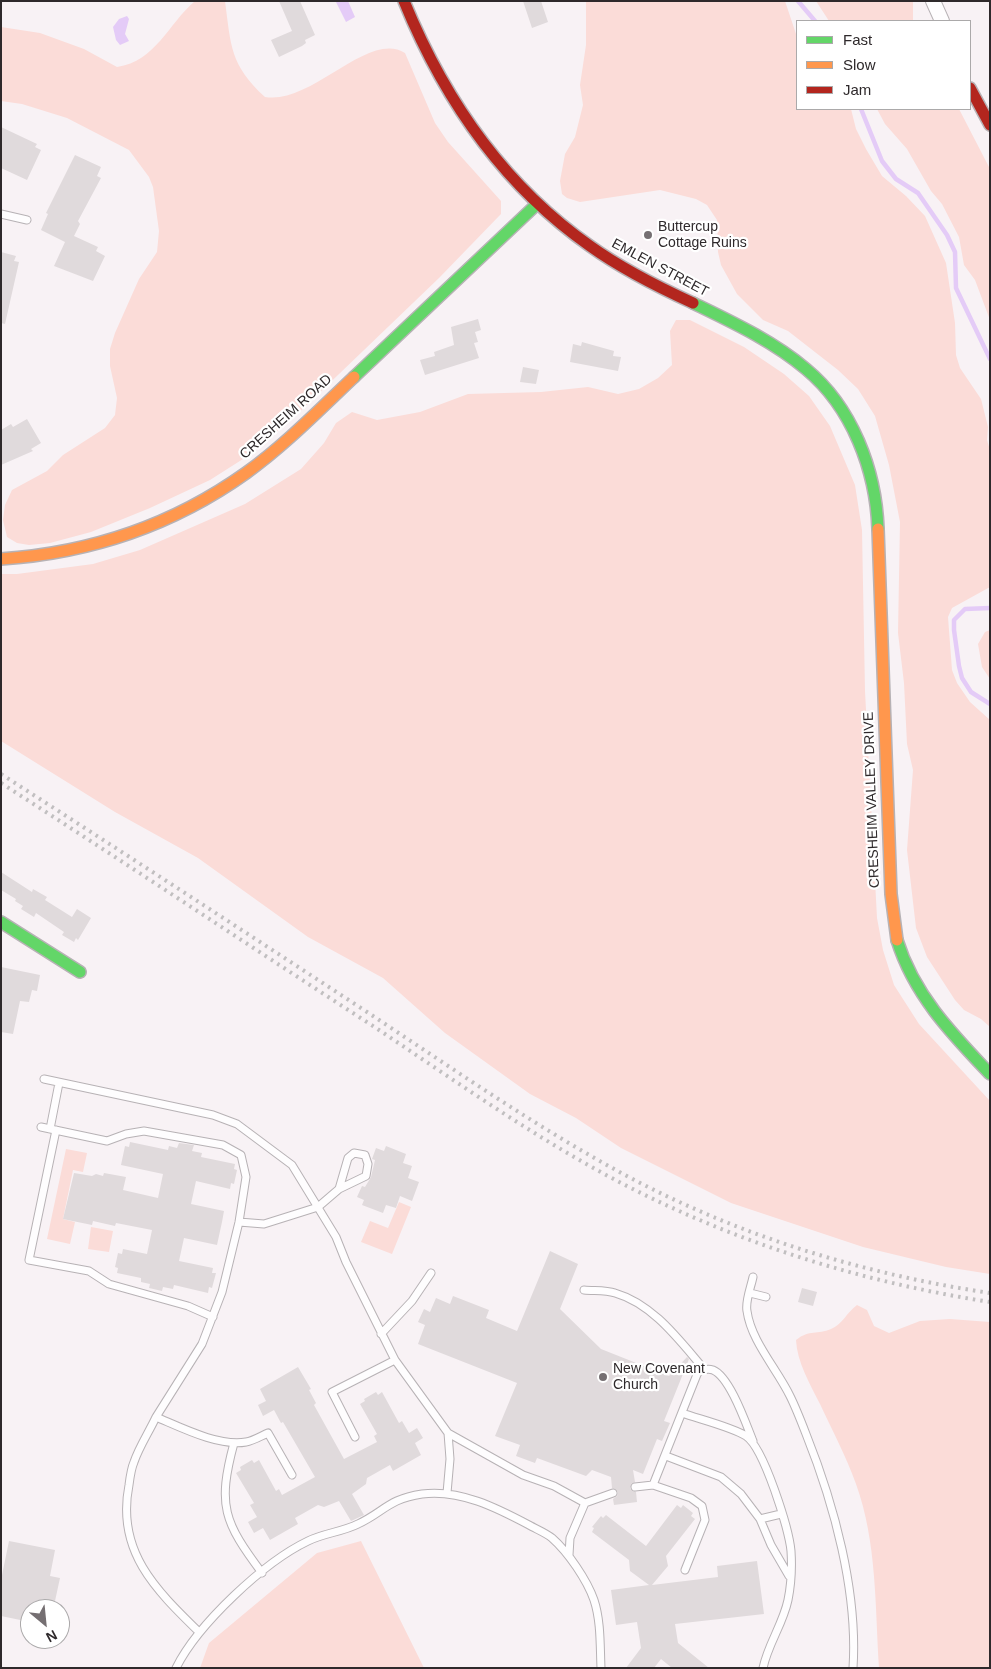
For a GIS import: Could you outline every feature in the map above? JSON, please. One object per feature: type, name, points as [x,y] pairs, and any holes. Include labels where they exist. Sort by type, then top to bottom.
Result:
[{"type":"main road","name":"EMLEN STREET","points":[[404,1],[432,63],[466,120],[492,156],[537,204],[591,247],[630,272],[749,330],[770,342],[805,367],[831,393],[851,421],[864,451],[875,494]]},
{"type":"main road","points":[[971,90],[990,126]]},
{"type":"main road","name":"CRESHEIM ROAD","points":[[1,559],[67,550],[125,536],[182,511],[240,477],[291,436],[537,204]]},
{"type":"main road","name":"CRESHEIM VALLEY DRIVE","points":[[875,494],[890,880],[896,937],[907,968],[923,997],[949,1030],[990,1074]]},
{"type":"main road","points":[[1,922],[80,972]]},
{"type":"street","points":[[933,1],[942,20]]},
{"type":"lane","points":[[1,214],[27,220]]},
{"type":"lane","points":[[44,1079],[213,1116],[237,1124],[292,1165],[336,1237],[346,1262],[395,1360],[448,1433],[515,1471],[554,1486],[585,1502],[613,1493]]},
{"type":"lane","points":[[58,1082],[53,1129],[29,1260],[89,1271],[109,1284],[188,1306],[213,1317]]},
{"type":"lane","points":[[41,1127],[107,1141],[126,1134],[144,1131],[223,1145],[241,1155],[246,1177],[239,1222],[222,1292],[202,1344],[156,1418],[133,1463],[126,1500],[126,1527],[139,1565],[173,1607],[199,1632]]},
{"type":"lane","points":[[239,1222],[264,1224],[318,1207],[339,1189],[366,1176],[368,1164],[365,1155],[354,1154],[348,1158],[339,1189]]},
{"type":"lane","points":[[381,1334],[412,1301],[431,1273]]},
{"type":"lane","points":[[753,1277],[746,1310],[754,1331],[790,1396],[822,1476],[844,1557],[850,1607],[853,1668]]},
{"type":"lane","points":[[584,1290],[615,1292],[648,1309],[678,1337],[704,1369]]},
{"type":"lane","points":[[750,1293],[766,1297]]},
{"type":"lane","points":[[355,1437],[332,1392],[395,1360]]},
{"type":"lane","points":[[654,1485],[698,1372],[704,1369],[713,1370],[723,1379],[736,1401],[754,1443],[763,1457],[791,1550],[788,1600],[763,1668]]},
{"type":"lane","points":[[682,1413],[745,1435],[754,1443]]},
{"type":"lane","points":[[156,1418],[198,1434],[234,1443],[248,1442],[268,1432],[292,1475]]},
{"type":"lane","points":[[447,1493],[450,1459],[448,1433]]},
{"type":"lane","points":[[234,1443],[224,1487],[225,1502],[237,1540],[262,1573]]},
{"type":"lane","points":[[666,1456],[721,1477],[741,1494],[760,1520],[771,1545],[790,1577]]},
{"type":"lane","points":[[635,1487],[654,1485],[690,1498],[702,1506],[705,1520],[685,1570]]},
{"type":"lane","points":[[176,1668],[199,1632],[262,1573],[306,1541],[322,1534],[355,1526],[399,1499],[422,1494],[447,1493],[495,1507],[550,1537],[569,1555],[594,1599],[600,1640],[601,1668]]},
{"type":"lane","points":[[569,1555],[570,1538],[585,1502]]},
{"type":"lane","points":[[760,1520],[781,1514]]},
{"type":"shaded area","points":[[195,1],[225,1],[234,54],[245,75],[265,97],[283,96],[302,90],[374,51],[390,49],[405,53],[435,123],[448,142],[501,201],[501,214],[439,278],[288,423],[243,459],[210,480],[150,508],[91,532],[50,543],[29,545],[17,543],[7,537],[3,520],[5,505],[12,490],[47,471],[63,455],[105,428],[115,415],[117,398],[110,366],[110,349],[115,333],[139,279],[157,252],[159,231],[153,187],[149,177],[129,150],[67,118],[22,104],[1,101],[1,27],[40,33],[84,49],[117,67],[130,63],[152,50],[185,10]]},
{"type":"shaded area","points":[[348,1],[355,17],[346,22],[336,2]]},
{"type":"shaded area","points":[[586,1],[785,1],[796,34],[796,110],[851,110],[856,129],[882,176],[906,196],[925,216],[946,263],[955,323],[956,355],[960,368],[981,399],[988,427],[987,440],[990,450],[990,587],[952,608],[948,617],[952,670],[957,683],[970,702],[990,720],[990,1027],[981,1019],[964,1010],[955,1000],[927,957],[916,928],[907,850],[913,770],[907,744],[904,683],[898,633],[900,522],[889,465],[875,416],[858,389],[838,370],[788,331],[763,320],[737,294],[721,265],[718,252],[717,220],[707,205],[696,199],[660,190],[580,202],[567,198],[562,194],[560,181],[565,154],[575,137],[583,105],[580,85],[586,45]]},
{"type":"shaded area","points":[[816,1],[913,1],[913,20],[828,20]]},
{"type":"shaded area","points":[[127,16],[129,19],[125,34],[129,41],[120,45],[116,40],[113,27],[119,19]]},
{"type":"shaded area","points":[[878,110],[960,110],[990,169],[990,320],[975,280],[964,265],[959,237],[942,204],[931,191],[907,149],[885,124]]},
{"type":"shaded area","points":[[676,320],[690,320],[744,347],[784,374],[809,396],[830,426],[855,485],[862,530],[865,691],[877,918],[883,950],[894,985],[919,1024],[990,1101],[990,1274],[946,1267],[863,1247],[731,1203],[621,1148],[576,1118],[530,1094],[445,1033],[383,978],[308,937],[198,858],[115,812],[1,741],[1,574],[17,574],[93,564],[140,550],[245,504],[301,469],[324,443],[336,423],[352,412],[377,420],[420,412],[468,394],[541,392],[588,387],[618,394],[639,389],[658,378],[672,365],[670,331]]},
{"type":"shaded area","points":[[990,630],[990,679],[982,667],[978,644],[985,632]]},
{"type":"shaded area","points":[[66,1149],[87,1153],[83,1172],[73,1170],[63,1219],[75,1222],[70,1244],[47,1239]]},
{"type":"shaded area","points":[[399,1202],[411,1207],[392,1254],[361,1242],[370,1221],[388,1228]]},
{"type":"shaded area","points":[[91,1227],[113,1231],[109,1252],[88,1249]]},
{"type":"shaded area","points":[[857,1305],[867,1310],[874,1326],[889,1333],[920,1321],[950,1319],[990,1322],[990,1668],[879,1668],[874,1574],[863,1506],[848,1463],[805,1373],[796,1340],[805,1334],[826,1331],[835,1327]]},
{"type":"shaded area","points":[[361,1541],[424,1668],[200,1668],[209,1643],[317,1553]]},
{"type":"building","points":[[279,1],[300,1],[315,35],[305,40],[306,43],[302,46],[279,57],[271,40],[292,31]]},
{"type":"building","points":[[523,1],[541,1],[548,22],[532,28]]},
{"type":"building","points":[[1,127],[37,144],[35,147],[41,150],[27,180],[1,168]]},
{"type":"building","points":[[75,155],[101,167],[97,176],[101,178],[78,221],[80,224],[74,236],[98,247],[96,251],[105,256],[93,281],[54,266],[65,242],[41,230],[48,214],[46,213]]},
{"type":"building","points":[[1,252],[16,256],[14,261],[19,262],[5,324],[1,323]]},
{"type":"building","points":[[478,319],[481,330],[475,332],[478,342],[474,343],[479,358],[425,375],[420,360],[435,356],[434,352],[454,345],[451,327]]},
{"type":"building","points":[[582,342],[614,351],[613,356],[621,357],[618,371],[570,362],[573,344],[581,346]]},
{"type":"building","points":[[523,367],[539,370],[536,384],[520,382]]},
{"type":"building","points":[[27,419],[41,443],[31,449],[33,451],[1,465],[1,430],[11,424],[13,427]]},
{"type":"building","points":[[1,872],[32,892],[33,889],[47,897],[45,900],[72,917],[77,909],[91,918],[78,940],[76,938],[74,942],[62,935],[64,932],[36,913],[34,917],[21,909],[23,906],[15,901],[16,899],[1,890]]},
{"type":"building","points":[[1,967],[40,975],[37,991],[32,990],[29,1002],[20,1001],[13,1034],[1,1032]]},
{"type":"building","points":[[130,1142],[168,1150],[169,1146],[177,1148],[179,1143],[194,1145],[192,1151],[202,1153],[201,1157],[235,1164],[234,1169],[237,1170],[234,1184],[231,1183],[230,1189],[196,1181],[191,1204],[224,1211],[222,1222],[217,1245],[184,1238],[179,1261],[213,1268],[212,1273],[216,1273],[212,1288],[209,1287],[208,1293],[174,1285],[173,1289],[163,1287],[162,1291],[149,1288],[150,1284],[141,1282],[141,1278],[117,1273],[118,1268],[115,1267],[118,1253],[122,1254],[123,1249],[147,1254],[152,1230],[116,1223],[115,1226],[93,1221],[92,1225],[63,1219],[74,1173],[103,1176],[104,1173],[126,1177],[123,1190],[158,1198],[163,1174],[121,1165],[125,1146],[129,1147]]},
{"type":"building","points":[[386,1146],[406,1154],[403,1163],[412,1166],[408,1178],[419,1182],[412,1201],[400,1196],[396,1208],[386,1205],[383,1213],[362,1205],[364,1200],[357,1197],[362,1186],[365,1187],[371,1177],[375,1160],[372,1159],[376,1148],[384,1151]]},
{"type":"building","name":"New Covenant Church","points":[[550,1251],[578,1264],[560,1309],[601,1349],[669,1376],[687,1357],[689,1359],[664,1421],[670,1423],[662,1441],[657,1439],[643,1474],[633,1470],[635,1482],[630,1488],[636,1492],[637,1502],[614,1505],[613,1499],[617,1496],[618,1492],[612,1488],[611,1477],[592,1470],[586,1476],[537,1458],[535,1463],[516,1456],[520,1445],[495,1436],[517,1383],[418,1344],[425,1325],[418,1322],[424,1309],[430,1312],[436,1298],[450,1304],[453,1296],[489,1310],[486,1318],[517,1331]]},
{"type":"building","points":[[802,1288],[817,1292],[813,1306],[798,1302]]},
{"type":"building","points":[[298,1367],[311,1389],[309,1390],[316,1403],[314,1405],[344,1459],[377,1442],[374,1436],[377,1434],[360,1404],[365,1401],[364,1399],[376,1392],[378,1395],[382,1392],[399,1423],[402,1421],[409,1433],[417,1428],[423,1438],[415,1443],[421,1455],[393,1471],[390,1465],[367,1478],[366,1484],[352,1494],[364,1515],[351,1521],[339,1501],[324,1507],[318,1505],[295,1518],[298,1524],[270,1540],[263,1528],[254,1533],[248,1522],[257,1517],[250,1505],[254,1503],[236,1473],[241,1470],[240,1467],[252,1460],[254,1463],[259,1460],[276,1491],[279,1489],[282,1495],[315,1477],[274,1410],[263,1416],[258,1405],[266,1401],[260,1389]]},
{"type":"building","points":[[677,1505],[681,1508],[683,1505],[693,1513],[691,1516],[695,1519],[666,1556],[668,1566],[652,1585],[718,1577],[717,1566],[757,1561],[764,1614],[675,1624],[678,1643],[709,1668],[672,1668],[661,1659],[654,1668],[626,1668],[641,1648],[637,1622],[616,1625],[611,1590],[649,1585],[630,1571],[629,1560],[592,1532],[594,1528],[592,1527],[601,1516],[603,1518],[606,1515],[646,1546]]},
{"type":"building","points":[[9,1541],[55,1550],[50,1576],[60,1578],[55,1599],[20,1599],[20,1620],[1,1616],[1,1580]]},
{"type":"waterway","points":[[798,1],[814,20]]},
{"type":"waterway","points":[[861,110],[882,161],[896,179],[918,193],[947,235],[955,252],[956,288],[990,359]]},
{"type":"waterway","points":[[990,608],[965,609],[954,620],[962,678],[971,692],[990,704]]},
{"type":"railway","points":[[1,774],[494,1096],[592,1157],[625,1175],[668,1197],[712,1216],[803,1250],[895,1275],[990,1293]]},
{"type":"railway","points":[[1,783],[498,1110],[593,1168],[625,1185],[713,1225],[757,1243],[803,1258],[895,1284],[990,1302]]},
{"type":"traffic: fast","points":[[354,377],[537,204]]},
{"type":"traffic: fast","points":[[693,303],[752,333],[780,350],[806,369],[822,384],[836,402],[858,441],[872,484],[878,529]]},
{"type":"traffic: fast","points":[[1,922],[80,972]]},
{"type":"traffic: fast","points":[[897,940],[913,979],[924,996],[948,1029],[990,1074]]},
{"type":"traffic: slow","points":[[1,559],[34,556],[98,543],[130,533],[189,508],[246,473],[274,451],[354,377]]},
{"type":"traffic: slow","points":[[878,529],[891,894],[897,940]]},
{"type":"traffic: jam","points":[[404,1],[420,37],[457,106],[503,168],[530,196],[590,246],[640,277],[693,303]]},
{"type":"traffic: jam","points":[[971,90],[990,125]]},
{"type":"place","name":"Buttercup Cottage Ruins","points":[[648,235]]},
{"type":"place","name":"New Covenant Church","points":[[603,1377]]}]
